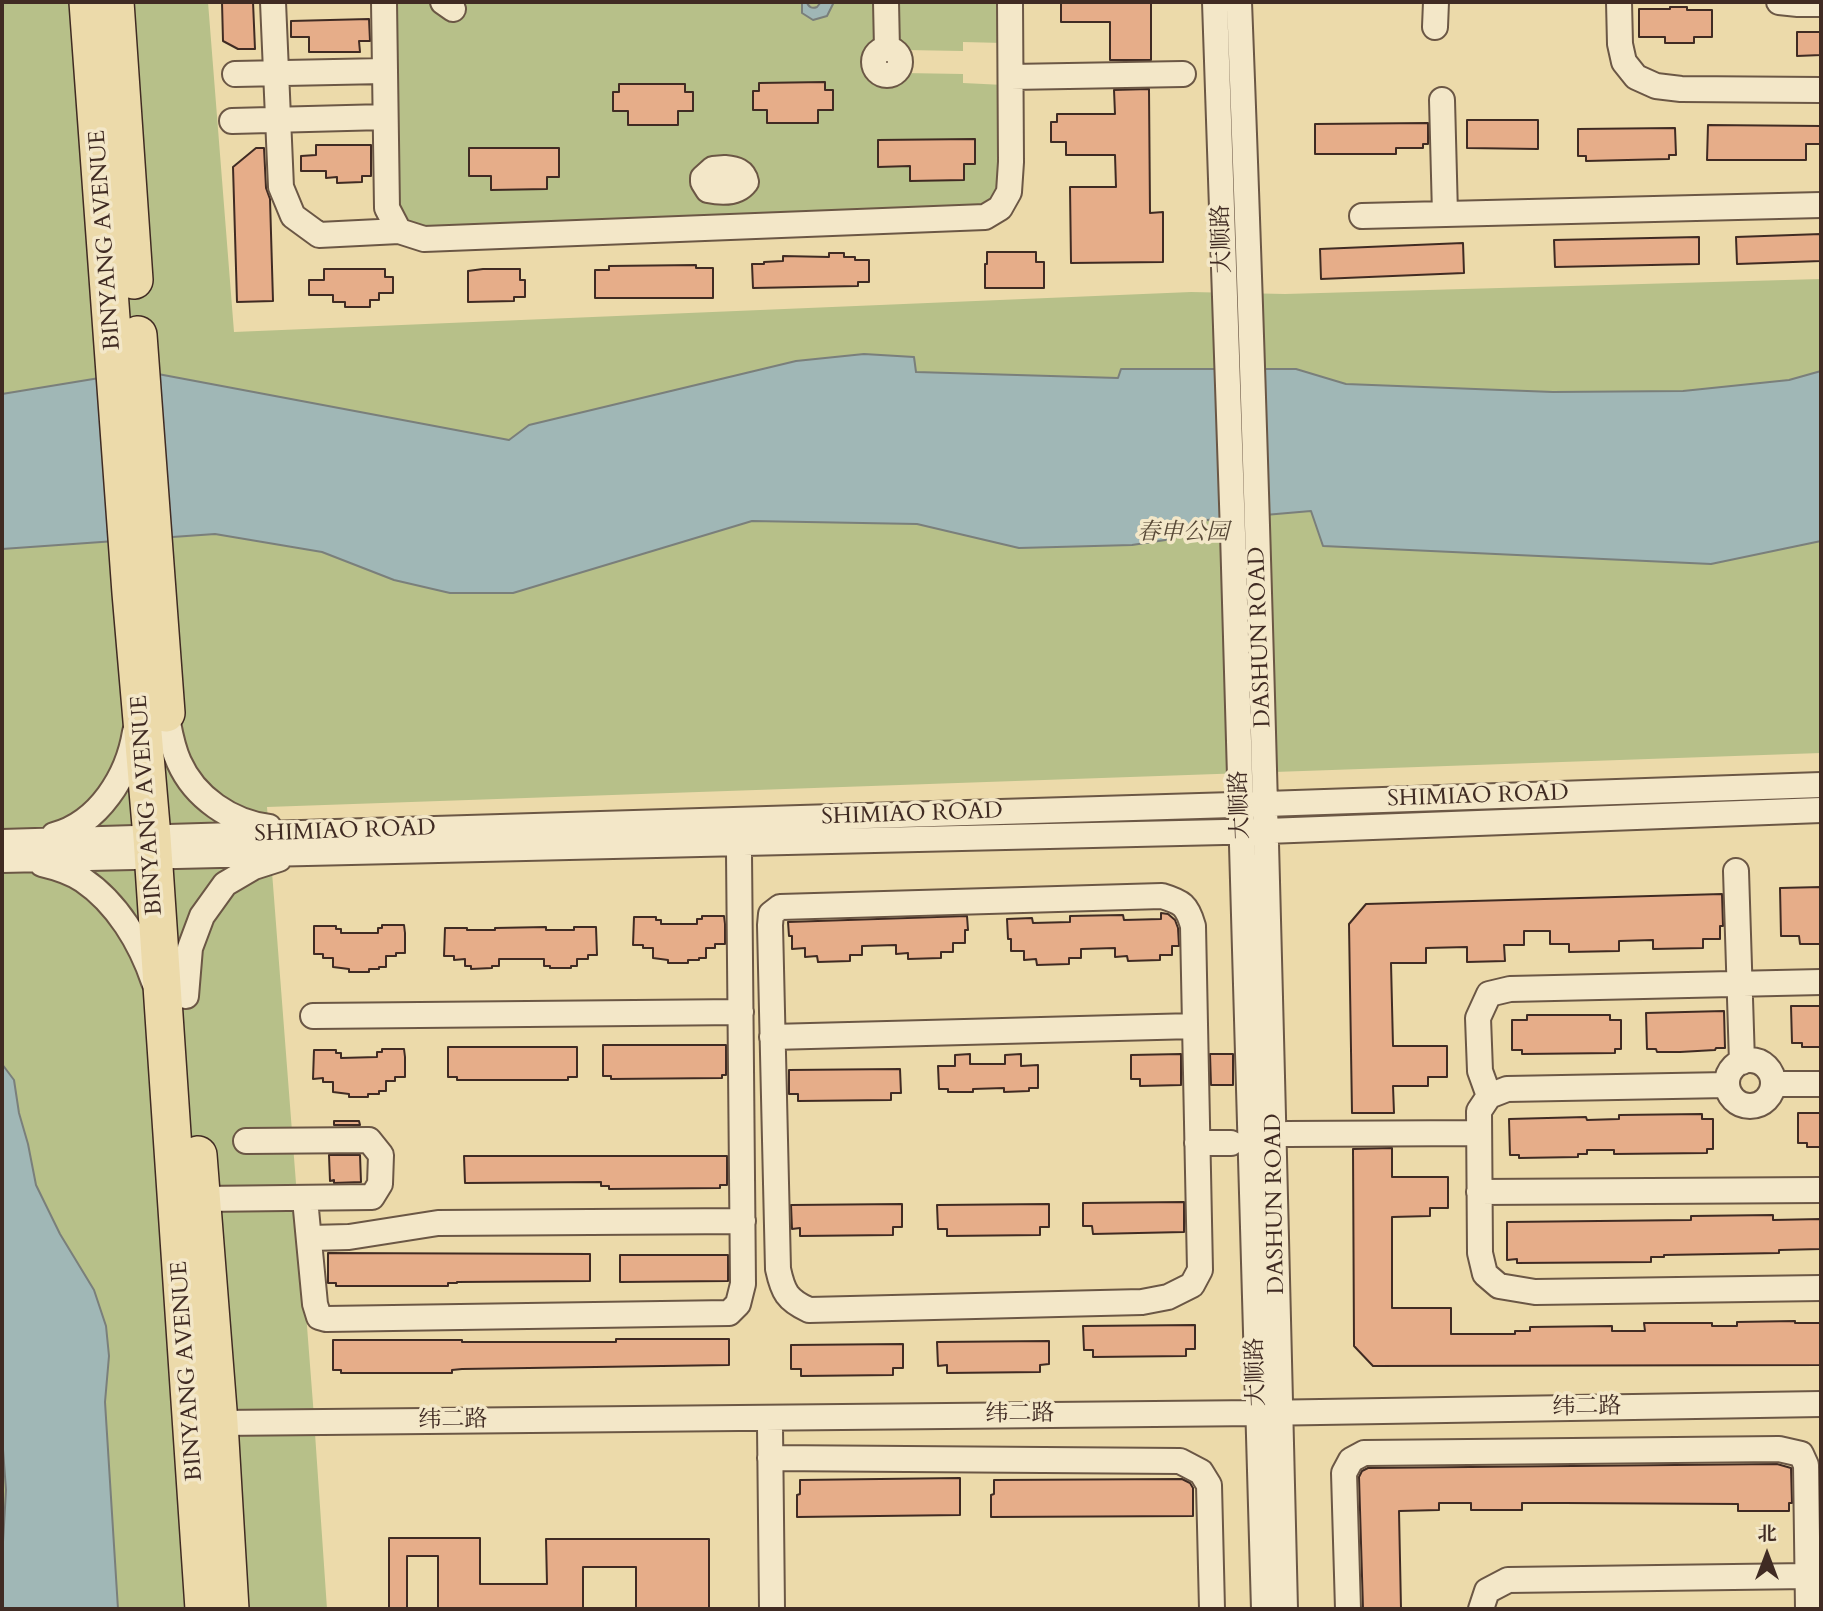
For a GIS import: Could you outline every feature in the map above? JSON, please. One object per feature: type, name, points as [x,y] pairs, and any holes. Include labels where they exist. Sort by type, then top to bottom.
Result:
[{"type":"highway","name":"BINYANG AVENUE","points":[[88,2],[124,311]]},
{"type":"highway","name":"BINYANG AVENUE","points":[[115,2],[124,311],[175,1003],[204,1609]]},
{"type":"highway","name":"BINYANG AVENUE","points":[[175,1003],[202,1199],[230,1609]]},
{"type":"street","points":[[272,2],[281,187],[293,216],[319,235],[399,231],[424,239],[985,217],[1000,208],[1009,192],[1012,162],[1010,2]]},
{"type":"street","points":[[384,2],[387,208],[399,231]]},
{"type":"street","points":[[886,2],[887,49]]},
{"type":"street","name":"大顺路","points":[[1215,2],[1241,804],[1269,1412],[1264,1609]]},
{"type":"street","name":"DASHUN ROAD","points":[[1239,2],[1267,831],[1269,1412],[1285,1609]]},
{"type":"street","points":[[1435,27],[1436,2]]},
{"type":"street","points":[[1619,2],[1620,44],[1624,62],[1636,77],[1656,86],[1681,89],[1821,90]]},
{"type":"street","points":[[1779,2],[1821,4]]},
{"type":"street","points":[[234,74],[384,71]]},
{"type":"street","points":[[1010,77],[1183,74]]},
{"type":"street","points":[[1443,100],[1445,214]]},
{"type":"street","points":[[232,121],[385,117]]},
{"type":"street","points":[[1362,216],[1821,205]]},
{"type":"street","points":[[153,706],[193,786],[216,807],[249,824],[308,842]]},
{"type":"street","points":[[19,854],[78,827],[100,806],[120,779],[153,706]]},
{"type":"street","name":"SHIMIAO ROAD","points":[[2,842],[19,854],[163,846],[1241,804],[1821,785]]},
{"type":"street","name":"SHIMIAO ROAD","points":[[308,842],[1267,831],[1821,810]]},
{"type":"street","points":[[175,1003],[202,916],[225,884],[308,842]]},
{"type":"street","points":[[305,1199],[315,1304],[319,1317],[326,1319],[729,1313],[738,1304],[743,1284],[739,853]]},
{"type":"street","points":[[19,854],[82,879],[107,901],[128,928],[175,1003]]},
{"type":"street","points":[[1743,871],[1749,1061]]},
{"type":"street","points":[[978,894],[1162,896],[1179,901],[1188,910],[1193,926],[1195,1026],[1200,1270],[1192,1285],[1168,1297],[1142,1302],[809,1310],[794,1303],[783,1290],[778,1269],[770,925],[771,914],[780,907],[978,894]]},
{"type":"street","points":[[1489,1096],[1480,1070],[1478,1018],[1489,994],[1510,989],[1821,982]]},
{"type":"street","points":[[313,1016],[741,1012]]},
{"type":"street","points":[[772,1037],[1195,1026]]},
{"type":"street","points":[[1749,1061],[1763,1063],[1770,1070],[1773,1084],[1768,1099],[1760,1105],[1749,1107],[1732,1098],[1727,1085],[1732,1068],[1749,1061]]},
{"type":"street","points":[[1773,1084],[1821,1084]]},
{"type":"street","points":[[1727,1085],[1507,1089],[1489,1096],[1479,1111],[1480,1253],[1485,1275],[1499,1286],[1535,1292],[1821,1288]]},
{"type":"street","points":[[1287,1134],[1479,1133]]},
{"type":"street","points":[[202,1199],[372,1197],[380,1184],[381,1155],[369,1140],[246,1142]]},
{"type":"street","points":[[1197,1143],[1231,1143]]},
{"type":"street","points":[[1479,1192],[1821,1190]]},
{"type":"street","points":[[310,1238],[349,1237],[438,1223],[743,1221]]},
{"type":"street","name":"纬二路","points":[[219,1423],[1821,1404]]},
{"type":"street","points":[[770,1427],[772,1609]]},
{"type":"street","points":[[1348,1609],[1343,1474],[1351,1460],[1364,1453],[1779,1450],[1801,1454],[1806,1465],[1808,1609]]},
{"type":"street","points":[[770,1458],[1180,1461],[1201,1472],[1209,1485],[1212,1609]]},
{"type":"street","points":[[1481,1609],[1487,1591],[1508,1580],[1808,1576]]},
{"type":"green space","name":"春申公园","points":[[2,2],[208,2],[234,332],[1191,292],[1285,294],[1821,279],[1821,753],[267,807],[327,1609],[2,1609]]},
{"type":"green space","points":[[390,2],[1002,2],[1003,43],[963,42],[963,51],[906,50],[904,73],[963,74],[963,83],[1004,85],[1004,161],[995,205],[428,234],[404,226],[393,206]]},
{"type":"water","points":[[802,2],[807,2],[813,8],[821,2],[834,2],[827,16],[813,20],[802,13]]},
{"type":"water","points":[[864,354],[914,357],[916,372],[1118,378],[1121,369],[1296,369],[1346,384],[1553,392],[1683,391],[1789,380],[1821,371],[1821,541],[1711,564],[1323,546],[1311,511],[1207,520],[1172,539],[1132,545],[1019,548],[917,524],[752,521],[513,593],[450,593],[394,580],[322,552],[215,534],[2,549],[2,394],[142,371],[509,440],[529,425],[796,361]]},
{"type":"water","points":[[2,1064],[14,1080],[36,1185],[60,1234],[94,1290],[106,1326],[109,1356],[105,1402],[118,1609],[3,1609],[2,1559],[6,1490],[2,1436]]},
{"type":"building","points":[[222,2],[253,2],[255,49],[238,49],[223,41]]},
{"type":"building","points":[[1061,2],[1151,2],[1151,60],[1110,60],[1110,22],[1061,22]]},
{"type":"building","points":[[1670,7],[1712,10],[1712,37],[1694,37],[1694,43],[1665,43],[1665,37],[1639,37],[1639,9]]},
{"type":"building","points":[[369,19],[370,41],[359,41],[360,52],[309,52],[309,37],[291,37],[291,21]]},
{"type":"building","points":[[1797,32],[1821,32],[1821,55],[1797,56]]},
{"type":"building","points":[[825,82],[825,90],[833,90],[833,110],[818,110],[818,123],[767,123],[767,110],[753,110],[753,91],[759,91],[759,83]]},
{"type":"building","points":[[619,84],[685,84],[685,92],[693,92],[693,111],[678,111],[678,125],[628,125],[628,111],[613,111],[613,92],[619,92]]},
{"type":"building","points":[[1149,89],[1150,213],[1163,212],[1163,262],[1071,263],[1070,187],[1116,187],[1115,155],[1066,155],[1066,142],[1051,142],[1051,122],[1057,122],[1057,114],[1115,114],[1114,90]]},
{"type":"building","points":[[1467,120],[1538,120],[1538,149],[1467,148]]},
{"type":"building","points":[[1428,123],[1428,144],[1423,144],[1423,148],[1396,148],[1396,154],[1315,154],[1315,124]]},
{"type":"building","points":[[1708,125],[1821,126],[1821,144],[1806,144],[1806,160],[1707,160]]},
{"type":"building","points":[[1675,128],[1676,155],[1669,155],[1669,159],[1586,161],[1586,156],[1578,156],[1578,129]]},
{"type":"building","points":[[975,139],[975,164],[964,164],[964,180],[910,181],[910,166],[878,167],[878,140]]},
{"type":"building","points":[[316,145],[371,145],[371,176],[362,176],[362,182],[337,183],[337,177],[326,178],[326,171],[301,171],[301,156],[316,155]]},
{"type":"building","points":[[256,148],[264,148],[266,188],[270,199],[273,301],[237,302],[233,167]]},
{"type":"building","points":[[469,148],[559,148],[559,177],[547,177],[547,189],[491,190],[491,176],[469,176]]},
{"type":"building","points":[[1821,234],[1821,261],[1737,264],[1736,237]]},
{"type":"building","points":[[1699,237],[1699,264],[1555,267],[1554,240]]},
{"type":"building","points":[[1463,243],[1464,273],[1321,279],[1320,249]]},
{"type":"building","points":[[987,252],[1036,252],[1036,262],[1044,262],[1044,288],[985,288]]},
{"type":"building","points":[[829,253],[844,253],[844,257],[869,260],[869,282],[858,282],[858,286],[753,288],[752,264],[783,261],[783,256],[829,257]]},
{"type":"building","points":[[696,265],[696,268],[713,268],[713,298],[595,298],[595,270],[609,270],[609,266]]},
{"type":"building","points":[[324,269],[385,269],[385,277],[393,277],[393,293],[379,293],[379,300],[370,300],[370,307],[345,307],[345,302],[333,302],[333,295],[309,295],[309,280],[324,280]]},
{"type":"building","points":[[520,269],[520,280],[525,280],[525,297],[514,297],[514,301],[468,302],[468,271]]},
{"type":"building","points":[[1821,887],[1821,944],[1800,944],[1799,936],[1781,936],[1780,888]]},
{"type":"building","points":[[1722,894],[1723,926],[1720,926],[1720,939],[1703,939],[1703,948],[1653,949],[1653,940],[1619,941],[1619,951],[1569,952],[1569,944],[1550,944],[1550,931],[1524,931],[1524,945],[1504,945],[1505,961],[1467,962],[1467,947],[1426,948],[1426,963],[1391,963],[1393,1046],[1447,1046],[1447,1077],[1428,1077],[1428,1086],[1393,1086],[1394,1113],[1352,1113],[1349,924],[1366,904]]},
{"type":"building","points":[[1161,913],[1168,914],[1175,920],[1179,946],[1172,946],[1172,955],[1160,955],[1160,960],[1128,961],[1127,956],[1115,957],[1115,948],[1081,949],[1081,958],[1069,958],[1069,964],[1037,965],[1036,959],[1024,960],[1024,951],[1011,951],[1011,939],[1008,939],[1007,919],[1032,918],[1033,923],[1070,922],[1070,916],[1123,915],[1124,920],[1161,919]]},
{"type":"building","points":[[702,916],[724,916],[725,924],[725,944],[706,948],[706,958],[688,960],[688,963],[668,963],[668,960],[653,958],[653,948],[633,945],[634,917],[656,917],[656,920],[661,920],[661,924],[697,924],[697,919],[702,919]]},
{"type":"building","points":[[967,916],[965,943],[953,943],[953,952],[941,952],[941,958],[908,959],[908,953],[896,954],[896,945],[862,946],[862,955],[850,955],[850,961],[818,962],[817,956],[805,957],[805,948],[792,949],[792,936],[789,936],[788,922]]},
{"type":"building","points":[[382,925],[404,925],[405,933],[405,953],[386,956],[386,967],[369,969],[369,972],[349,972],[349,969],[333,967],[333,958],[314,954],[314,926],[336,926],[336,929],[341,929],[341,933],[378,933],[378,928],[382,928]]},
{"type":"building","points":[[546,927],[546,930],[574,930],[574,927],[596,927],[597,955],[588,955],[588,959],[577,959],[577,966],[571,968],[544,966],[544,959],[499,959],[499,966],[471,969],[471,966],[465,966],[465,959],[454,960],[454,956],[444,956],[445,928],[495,930]]},
{"type":"building","points":[[1791,1006],[1821,1006],[1821,1047],[1802,1047],[1802,1043],[1792,1043]]},
{"type":"building","points":[[1724,1011],[1725,1048],[1680,1052],[1647,1049],[1646,1013]]},
{"type":"building","points":[[1527,1015],[1610,1015],[1610,1020],[1621,1020],[1621,1049],[1615,1049],[1615,1053],[1522,1054],[1522,1050],[1512,1050],[1512,1020],[1527,1020]]},
{"type":"building","points":[[603,1045],[726,1045],[726,1075],[722,1075],[722,1078],[611,1079],[611,1076],[603,1076]]},
{"type":"building","points":[[448,1047],[577,1047],[577,1077],[568,1077],[568,1080],[457,1080],[457,1077],[448,1077]]},
{"type":"building","points":[[382,1049],[404,1049],[405,1057],[405,1077],[386,1081],[386,1091],[368,1094],[368,1097],[349,1097],[349,1094],[333,1092],[333,1082],[323,1082],[323,1078],[313,1079],[314,1050],[336,1050],[336,1053],[341,1053],[341,1058],[377,1057],[377,1052],[382,1052]]},
{"type":"building","points":[[970,1054],[970,1064],[1005,1064],[1005,1055],[1021,1054],[1021,1066],[1038,1065],[1038,1088],[1004,1092],[1004,1088],[973,1089],[973,1092],[948,1092],[948,1089],[939,1089],[938,1066],[955,1066],[955,1055]]},
{"type":"building","points":[[1181,1054],[1181,1085],[1140,1086],[1140,1079],[1131,1079],[1131,1055]]},
{"type":"building","points":[[1210,1054],[1233,1054],[1233,1085],[1211,1085]]},
{"type":"building","points":[[900,1069],[901,1093],[891,1093],[891,1100],[798,1101],[798,1094],[789,1094],[789,1070]]},
{"type":"building","points":[[1798,1113],[1821,1113],[1821,1147],[1807,1147],[1807,1143],[1798,1143]]},
{"type":"building","points":[[1702,1114],[1702,1119],[1713,1119],[1713,1149],[1707,1149],[1707,1153],[1614,1154],[1614,1150],[1587,1150],[1587,1154],[1578,1154],[1578,1157],[1519,1158],[1519,1155],[1510,1155],[1509,1119],[1586,1117],[1587,1120],[1619,1119],[1619,1115]]},
{"type":"building","points":[[334,1121],[359,1121],[360,1125],[334,1125]]},
{"type":"building","points":[[1392,1148],[1392,1177],[1448,1177],[1448,1208],[1430,1208],[1430,1216],[1392,1217],[1392,1308],[1451,1308],[1451,1334],[1515,1334],[1515,1331],[1530,1331],[1530,1327],[1612,1326],[1612,1331],[1645,1331],[1644,1323],[1712,1323],[1712,1326],[1737,1326],[1737,1322],[1821,1323],[1821,1365],[1373,1366],[1354,1346],[1353,1149]]},
{"type":"building","points":[[329,1155],[360,1155],[361,1182],[330,1181]]},
{"type":"building","points":[[464,1156],[727,1156],[727,1185],[720,1185],[720,1188],[609,1189],[609,1186],[601,1186],[601,1182],[465,1183]]},
{"type":"building","points":[[1184,1202],[1184,1232],[1093,1234],[1092,1226],[1083,1226],[1083,1203]]},
{"type":"building","points":[[902,1204],[902,1227],[893,1227],[893,1235],[800,1236],[800,1228],[792,1229],[791,1205]]},
{"type":"building","points":[[1049,1204],[1049,1227],[1040,1227],[1040,1235],[947,1236],[947,1229],[938,1229],[937,1205]]},
{"type":"building","points":[[1773,1215],[1773,1220],[1821,1219],[1821,1249],[1779,1250],[1779,1253],[1664,1255],[1651,1257],[1651,1262],[1517,1263],[1517,1259],[1507,1260],[1507,1222],[1691,1220],[1691,1216]]},
{"type":"building","points":[[328,1253],[590,1254],[590,1281],[457,1282],[448,1283],[448,1286],[336,1286],[336,1283],[328,1283]]},
{"type":"building","points":[[620,1255],[728,1255],[728,1281],[620,1282]]},
{"type":"building","points":[[1195,1325],[1195,1349],[1186,1349],[1186,1356],[1093,1357],[1093,1350],[1084,1350],[1083,1326]]},
{"type":"building","points":[[616,1339],[729,1339],[729,1365],[462,1369],[452,1370],[452,1373],[341,1373],[341,1370],[333,1370],[333,1340],[616,1342]]},
{"type":"building","points":[[1049,1341],[1049,1364],[1040,1365],[1040,1372],[947,1373],[947,1365],[938,1366],[937,1342]]},
{"type":"building","points":[[903,1344],[903,1368],[893,1368],[893,1375],[801,1376],[801,1369],[791,1369],[791,1345]]},
{"type":"building","points":[[1777,1464],[1791,1468],[1792,1503],[1789,1503],[1789,1511],[1738,1511],[1738,1504],[1564,1503],[1522,1503],[1522,1510],[1471,1510],[1471,1503],[1439,1503],[1439,1510],[1399,1511],[1401,1609],[1363,1609],[1359,1477],[1362,1471],[1368,1468]]},
{"type":"building","points":[[960,1478],[960,1515],[797,1517],[800,1480]]},
{"type":"building","points":[[1182,1479],[1193,1488],[1193,1516],[991,1517],[994,1480]]},
{"type":"building","points":[[389,1538],[480,1538],[480,1584],[547,1584],[546,1539],[709,1539],[709,1609],[636,1609],[636,1567],[583,1567],[583,1609],[438,1609],[438,1556],[407,1556],[407,1609],[389,1609]]}]
